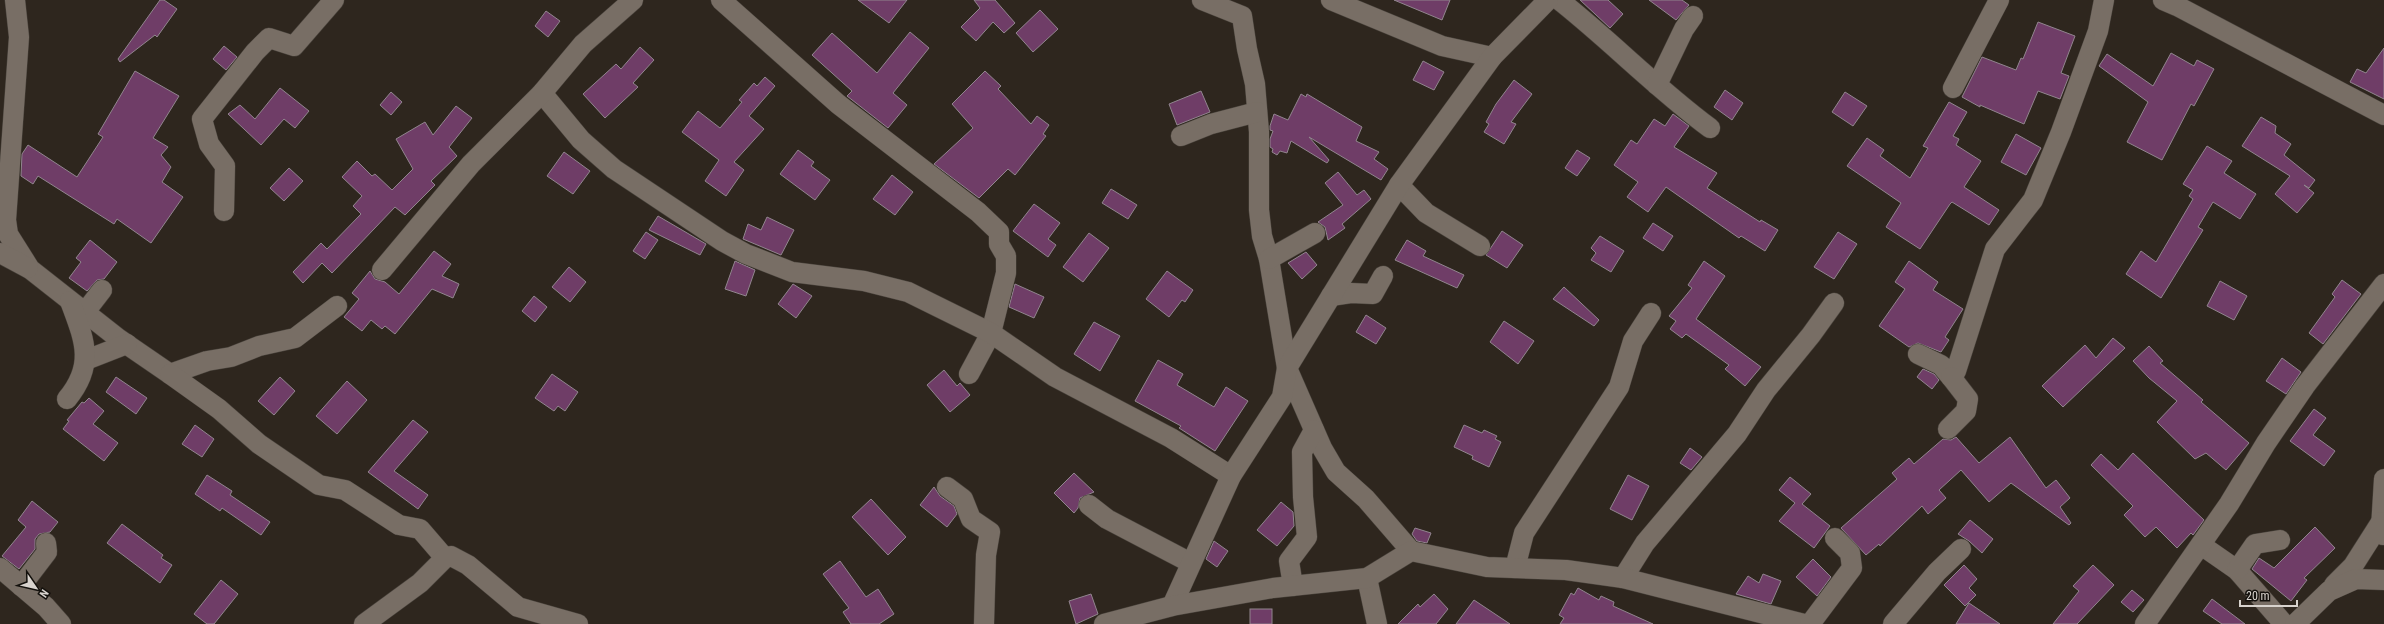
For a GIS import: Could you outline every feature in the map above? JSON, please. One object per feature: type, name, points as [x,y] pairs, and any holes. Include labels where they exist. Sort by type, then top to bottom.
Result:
[{"type":"street","points":[[16,0],[19,37],[4,238],[33,272]]},
{"type":"street","points":[[224,211],[225,166],[209,144],[202,119],[255,52],[269,38],[294,46],[334,0]]},
{"type":"street","points":[[382,270],[471,164],[542,93],[583,44],[633,0]]},
{"type":"street","points":[[721,0],[838,104],[978,212],[999,232],[999,244],[1006,256],[1006,272],[991,333],[969,374]]},
{"type":"street","points":[[1202,0],[1242,16],[1247,49],[1255,84],[1259,210],[1262,236],[1269,259],[1287,368],[1314,430],[1336,472],[1366,499],[1411,551],[1487,567],[1566,570],[1623,578],[1804,624]]},
{"type":"street","points":[[1331,0],[1442,46],[1492,57]]},
{"type":"street","points":[[1172,606],[1231,476],[1282,397],[1287,368],[1399,185],[1492,57],[1548,0]]},
{"type":"street","points":[[1559,0],[1600,33],[1657,85],[1710,128]]},
{"type":"street","points":[[1954,88],[1999,0]]},
{"type":"street","points":[[1951,377],[1956,371],[1995,249],[2033,200],[2061,132],[2098,31],[2104,0]]},
{"type":"street","points":[[2163,0],[2384,115]]},
{"type":"street","points":[[1657,85],[1684,29],[1693,16]]},
{"type":"street","points":[[542,93],[581,140],[614,168],[722,241],[746,254],[792,272],[864,281],[908,292],[991,333],[1055,377],[1172,438],[1231,476]]},
{"type":"street","points":[[1180,136],[1211,124],[1257,112]]},
{"type":"street","points":[[1399,185],[1426,213],[1480,246]]},
{"type":"street","points":[[1269,259],[1315,233]]},
{"type":"street","points":[[0,253],[33,272],[127,344],[218,409],[259,444],[319,485],[345,490],[400,526],[420,528],[445,558]]},
{"type":"street","points":[[1331,296],[1351,293],[1373,294],[1383,276]]},
{"type":"street","points":[[2145,624],[2201,545],[2296,399],[2384,284]]},
{"type":"street","points":[[77,306],[102,290]]},
{"type":"street","points":[[1623,578],[1645,543],[1737,434],[1766,390],[1811,335],[1834,303]]},
{"type":"street","points":[[68,399],[79,385],[86,360],[77,306]]},
{"type":"street","points":[[170,374],[207,361],[231,357],[260,346],[295,338],[337,306]]},
{"type":"street","points":[[1515,568],[1524,533],[1619,387],[1633,341],[1651,313]]},
{"type":"street","points":[[86,360],[127,344]]},
{"type":"street","points":[[1918,354],[1941,365],[1968,399],[1966,410],[1948,429]]},
{"type":"street","points":[[1293,586],[1289,561],[1306,537],[1302,452],[1314,430]]},
{"type":"street","points":[[2295,624],[2353,566],[2383,530],[2384,479]]},
{"type":"street","points":[[947,487],[963,499],[971,519],[990,532],[986,555],[984,624]]},
{"type":"street","points":[[1089,505],[1107,519],[1191,563]]},
{"type":"street","points":[[1810,624],[1852,568],[1850,553],[1835,538]]},
{"type":"street","points":[[2237,570],[2255,544],[2280,540]]},
{"type":"street","points":[[21,586],[47,552],[46,543]]},
{"type":"street","points":[[2201,545],[2237,570],[2284,624]]},
{"type":"street","points":[[1893,624],[1937,572],[1962,549]]},
{"type":"street","points":[[1104,624],[1172,606],[1293,586],[1367,578],[1411,551]]},
{"type":"street","points":[[364,624],[420,583],[445,558],[451,556],[468,565],[518,607],[578,624]]},
{"type":"street","points":[[0,568],[46,607],[61,624]]},
{"type":"street","points":[[1367,578],[1377,624]]},
{"type":"street","points":[[2329,591],[2356,579],[2384,580]]},
{"type":"building","points":[[160,0],[164,0],[177,9],[157,37],[155,35],[120,62],[118,59]]},
{"type":"building","points":[[858,0],[907,0],[889,23]]},
{"type":"building","points":[[974,0],[995,0],[1015,23],[1004,33],[993,22],[976,41],[961,27],[980,8]]},
{"type":"building","points":[[1394,0],[1450,0],[1442,20]]},
{"type":"building","points":[[1580,0],[1608,0],[1623,14],[1610,28]]},
{"type":"building","points":[[1649,0],[1682,0],[1689,5],[1676,20]]},
{"type":"building","points":[[1040,10],[1058,29],[1033,52],[1016,33]]},
{"type":"building","points":[[546,11],[560,21],[548,37],[535,26]]},
{"type":"building","points":[[2038,22],[2075,36],[2061,73],[2069,76],[2060,99],[2038,91],[2024,124],[1980,105],[1980,107],[1962,97],[1982,57],[2016,70],[2021,58],[2023,59]]},
{"type":"building","points":[[910,32],[929,48],[893,93],[907,105],[888,128],[847,96],[852,91],[812,55],[832,33],[877,73]]},
{"type":"building","points":[[224,46],[237,57],[226,70],[213,59]]},
{"type":"building","points":[[640,47],[654,60],[633,83],[638,87],[605,118],[583,94],[616,64],[621,69]]},
{"type":"building","points":[[2384,48],[2384,99],[2350,82],[2357,69],[2366,73]]},
{"type":"building","points":[[2171,53],[2194,66],[2197,60],[2214,69],[2194,106],[2191,104],[2162,160],[2127,142],[2148,102],[2099,66],[2107,54],[2153,86]]},
{"type":"building","points":[[1423,61],[1444,72],[1434,90],[1413,80]]},
{"type":"building","points":[[135,71],[179,96],[153,138],[168,147],[161,155],[171,167],[162,182],[183,197],[151,243],[117,219],[114,224],[38,176],[33,184],[21,176],[22,154],[28,145],[77,177],[103,137],[98,134]]},
{"type":"building","points":[[985,71],[1001,86],[998,89],[1031,124],[1037,116],[1049,125],[1043,134],[1046,136],[1015,175],[1008,169],[979,198],[934,164],[973,128],[952,104]]},
{"type":"building","points":[[765,77],[775,86],[749,116],[764,129],[734,162],[744,170],[726,196],[705,181],[719,160],[682,132],[698,111],[720,128],[742,102],[739,100],[754,83],[757,86]]},
{"type":"building","points":[[1514,80],[1532,94],[1511,122],[1516,124],[1504,144],[1484,132],[1489,124],[1486,122],[1496,104]]},
{"type":"building","points":[[280,88],[309,111],[295,128],[284,119],[261,145],[228,114],[240,105],[255,119]]},
{"type":"building","points":[[1725,90],[1743,103],[1732,120],[1714,107]]},
{"type":"building","points":[[1201,91],[1210,112],[1177,125],[1169,104]]},
{"type":"building","points":[[391,92],[402,102],[391,115],[380,105]]},
{"type":"building","points":[[1845,92],[1867,106],[1853,126],[1832,112]]},
{"type":"building","points":[[1301,94],[1306,97],[1307,94],[1362,127],[1356,141],[1379,152],[1374,159],[1388,169],[1381,180],[1309,137],[1329,160],[1327,163],[1291,141],[1287,153],[1280,151],[1277,155],[1272,152],[1273,149],[1270,147],[1270,139],[1273,131],[1270,130],[1270,126],[1274,114],[1288,120]]},
{"type":"building","points":[[1949,102],[1967,112],[1953,136],[1959,139],[1956,145],[1981,161],[1964,187],[1999,210],[1989,225],[1952,202],[1920,249],[1886,227],[1901,203],[1847,166],[1867,138],[1884,150],[1880,156],[1910,178],[1928,148],[1923,146]]},
{"type":"building","points":[[456,106],[472,118],[449,147],[457,156],[431,181],[435,185],[405,215],[395,207],[332,273],[322,263],[303,283],[293,272],[321,243],[327,249],[361,214],[353,206],[362,196],[342,177],[357,161],[372,176],[375,174],[392,190],[413,169],[396,139],[425,122],[433,135]]},
{"type":"building","points":[[1673,114],[1689,126],[1674,147],[1717,173],[1707,188],[1760,222],[1761,220],[1778,230],[1765,251],[1741,236],[1739,238],[1666,187],[1648,212],[1627,197],[1638,182],[1614,165],[1631,140],[1637,144],[1654,119],[1665,126]]},
{"type":"building","points":[[2261,117],[2276,126],[2275,133],[2291,144],[2284,155],[2315,180],[2309,188],[2304,185],[2314,193],[2297,213],[2275,194],[2290,176],[2242,146]]},
{"type":"building","points":[[2016,134],[2041,148],[2026,175],[2001,162]]},
{"type":"building","points":[[2207,146],[2232,161],[2224,173],[2256,194],[2240,219],[2213,202],[2198,227],[2203,230],[2161,298],[2126,274],[2141,251],[2156,262],[2193,199],[2189,196],[2193,190],[2183,184]]},
{"type":"building","points":[[798,150],[814,162],[811,166],[830,180],[815,200],[780,174]]},
{"type":"building","points":[[1577,150],[1590,158],[1577,176],[1565,168]]},
{"type":"building","points":[[564,152],[590,171],[573,194],[547,176]]},
{"type":"building","points":[[289,168],[303,181],[284,201],[270,188]]},
{"type":"building","points":[[1338,172],[1357,195],[1364,190],[1371,199],[1342,224],[1345,228],[1328,240],[1325,227],[1318,222],[1343,205],[1325,183]]},
{"type":"building","points":[[892,175],[913,192],[895,215],[873,199]]},
{"type":"building","points":[[1111,189],[1137,205],[1128,219],[1102,203]]},
{"type":"building","points":[[1034,204],[1060,223],[1048,239],[1056,245],[1048,257],[1013,231]]},
{"type":"building","points":[[658,216],[706,244],[700,255],[649,230]]},
{"type":"building","points":[[767,217],[794,230],[781,255],[743,239],[748,224],[761,230]]},
{"type":"building","points":[[1653,223],[1673,236],[1663,251],[1643,238]]},
{"type":"building","points":[[1502,231],[1523,245],[1507,268],[1486,255]]},
{"type":"building","points":[[646,232],[658,240],[645,259],[633,251]]},
{"type":"building","points":[[1838,232],[1857,244],[1834,279],[1814,267]]},
{"type":"building","points":[[1089,233],[1109,248],[1083,282],[1063,267]]},
{"type":"building","points":[[1600,236],[1624,251],[1611,272],[1591,260],[1596,253],[1591,248]]},
{"type":"building","points":[[90,240],[117,262],[104,279],[97,280],[87,291],[69,278],[81,262],[76,258]]},
{"type":"building","points":[[1407,240],[1426,251],[1423,256],[1464,275],[1457,288],[1395,260]]},
{"type":"building","points":[[434,251],[451,264],[442,276],[459,284],[453,298],[432,289],[395,334],[385,326],[382,329],[371,320],[362,331],[344,317],[359,299],[352,293],[370,271],[375,279],[385,282],[399,294]]},
{"type":"building","points":[[1306,252],[1317,265],[1302,279],[1288,263]]},
{"type":"building","points":[[735,261],[755,270],[746,296],[725,289]]},
{"type":"building","points":[[1704,261],[1725,276],[1696,319],[1761,367],[1745,386],[1725,369],[1729,365],[1686,334],[1682,338],[1670,329],[1676,321],[1669,316],[1692,288],[1688,285]]},
{"type":"building","points":[[1909,261],[1938,282],[1933,290],[1963,309],[1945,337],[1949,340],[1941,352],[1918,343],[1909,347],[1879,326],[1905,289],[1895,282]]},
{"type":"building","points":[[569,267],[586,282],[570,302],[552,287]]},
{"type":"building","points":[[1167,271],[1193,290],[1185,302],[1182,300],[1169,317],[1146,299]]},
{"type":"building","points":[[2342,280],[2361,294],[2323,344],[2309,333],[2335,297],[2332,294]]},
{"type":"building","points":[[2220,281],[2247,296],[2234,320],[2207,306]]},
{"type":"building","points":[[793,284],[812,296],[796,318],[778,304]]},
{"type":"building","points":[[1015,284],[1044,297],[1034,318],[1009,307]]},
{"type":"building","points":[[1564,287],[1599,320],[1594,326],[1553,299]]},
{"type":"building","points":[[534,296],[547,307],[535,322],[522,311]]},
{"type":"building","points":[[1366,315],[1386,328],[1376,344],[1356,332]]},
{"type":"building","points":[[1504,321],[1534,341],[1518,364],[1490,342]]},
{"type":"building","points":[[1094,322],[1120,336],[1100,371],[1074,354]]},
{"type":"building","points":[[2113,338],[2125,348],[2063,407],[2042,386],[2085,345],[2096,358]]},
{"type":"building","points":[[2149,346],[2163,361],[2160,363],[2203,400],[2201,402],[2249,443],[2226,470],[2206,453],[2195,459],[2157,422],[2177,401],[2149,378],[2133,361]]},
{"type":"building","points":[[2282,358],[2301,372],[2286,394],[2266,381]]},
{"type":"building","points":[[1158,360],[1183,374],[1177,385],[1214,407],[1226,387],[1248,401],[1215,451],[1179,428],[1181,426],[1135,401]]},
{"type":"building","points":[[1923,369],[1934,374],[1939,380],[1932,389],[1917,377]]},
{"type":"building","points":[[944,370],[957,386],[960,383],[970,395],[950,412],[927,385]]},
{"type":"building","points":[[552,374],[578,392],[565,411],[558,406],[554,411],[535,398]]},
{"type":"building","points":[[116,377],[147,398],[136,414],[106,392]]},
{"type":"building","points":[[280,377],[295,391],[274,415],[258,401]]},
{"type":"building","points":[[347,381],[367,400],[337,434],[316,416]]},
{"type":"building","points":[[89,398],[104,411],[93,424],[118,443],[104,461],[63,429],[69,421],[67,420],[82,402],[84,403]]},
{"type":"building","points":[[2314,409],[2326,418],[2313,435],[2335,451],[2324,466],[2290,441]]},
{"type":"building","points":[[413,420],[428,432],[394,471],[428,495],[418,509],[368,472]]},
{"type":"building","points":[[195,425],[214,439],[202,457],[182,444]]},
{"type":"building","points":[[1464,425],[1482,433],[1484,430],[1497,436],[1495,439],[1501,442],[1489,467],[1472,459],[1473,456],[1454,447]]},
{"type":"building","points":[[1956,437],[1979,463],[2010,437],[2046,488],[2056,480],[2070,498],[2060,507],[2071,523],[2069,525],[2011,483],[1989,502],[1961,470],[1939,490],[1946,498],[1928,514],[1922,506],[1880,546],[1879,544],[1866,555],[1841,528],[1897,479],[1892,473],[1909,458],[1914,464],[1943,439],[1951,440]]},
{"type":"building","points":[[1690,448],[1702,457],[1691,470],[1680,463]]},
{"type":"building","points":[[2133,453],[2204,520],[2193,535],[2191,533],[2177,548],[2156,527],[2145,537],[2124,515],[2133,506],[2091,465],[2101,454],[2118,470]]},
{"type":"building","points":[[1074,473],[1094,492],[1080,498],[1078,508],[1074,513],[1054,493]]},
{"type":"building","points":[[207,475],[232,491],[230,495],[270,522],[261,535],[222,508],[220,511],[195,494]]},
{"type":"building","points":[[1628,475],[1649,486],[1632,520],[1610,509]]},
{"type":"building","points":[[1790,477],[1811,494],[1802,504],[1830,526],[1814,548],[1779,521],[1795,503],[1779,490]]},
{"type":"building","points":[[934,487],[940,496],[954,506],[957,514],[947,527],[920,505]]},
{"type":"building","points":[[871,499],[906,537],[888,555],[852,517]]},
{"type":"building","points":[[32,501],[58,522],[50,532],[39,534],[35,539],[35,549],[19,569],[2,556],[26,527],[18,520]]},
{"type":"building","points":[[1281,502],[1293,512],[1294,526],[1277,546],[1257,530]]},
{"type":"building","points":[[1970,520],[1993,539],[1982,553],[1969,541],[1958,534]]},
{"type":"building","points":[[122,524],[163,555],[161,558],[172,565],[160,583],[107,543]]},
{"type":"building","points":[[2315,527],[2335,548],[2304,578],[2307,580],[2291,601],[2252,569],[2259,558],[2274,568]]},
{"type":"building","points":[[1415,528],[1431,533],[1427,543],[1417,541],[1412,534]]},
{"type":"building","points":[[1214,541],[1228,551],[1217,567],[1206,559]]},
{"type":"building","points":[[1813,559],[1831,577],[1817,596],[1796,577]]},
{"type":"building","points":[[840,561],[866,597],[878,589],[894,614],[879,624],[851,624],[843,612],[849,608],[823,574]]},
{"type":"building","points":[[1964,565],[1977,579],[1969,588],[1976,595],[1965,606],[1944,585]]},
{"type":"building","points":[[2093,565],[2114,585],[2077,624],[2053,624],[2079,591],[2073,586]]},
{"type":"building","points":[[1763,574],[1781,581],[1771,604],[1736,594],[1748,576],[1759,583]]},
{"type":"building","points":[[221,580],[238,594],[214,624],[207,624],[194,614]]},
{"type":"building","points":[[1578,588],[1599,600],[1601,596],[1614,602],[1613,606],[1653,624],[1560,624],[1564,618],[1559,615],[1571,593],[1574,595]]},
{"type":"building","points":[[2132,590],[2144,600],[2133,612],[2121,602]]},
{"type":"building","points":[[1091,594],[1098,614],[1076,624],[1069,601]]},
{"type":"building","points":[[1434,594],[1448,609],[1436,624],[1398,624],[1418,604],[1420,607]]},
{"type":"building","points":[[2212,599],[2245,624],[2222,624],[2203,611]]},
{"type":"building","points":[[1474,600],[1510,624],[1456,624]]},
{"type":"building","points":[[1969,603],[2000,624],[1956,624]]},
{"type":"building","points":[[1250,609],[1272,609],[1272,624],[1250,624]]}]
